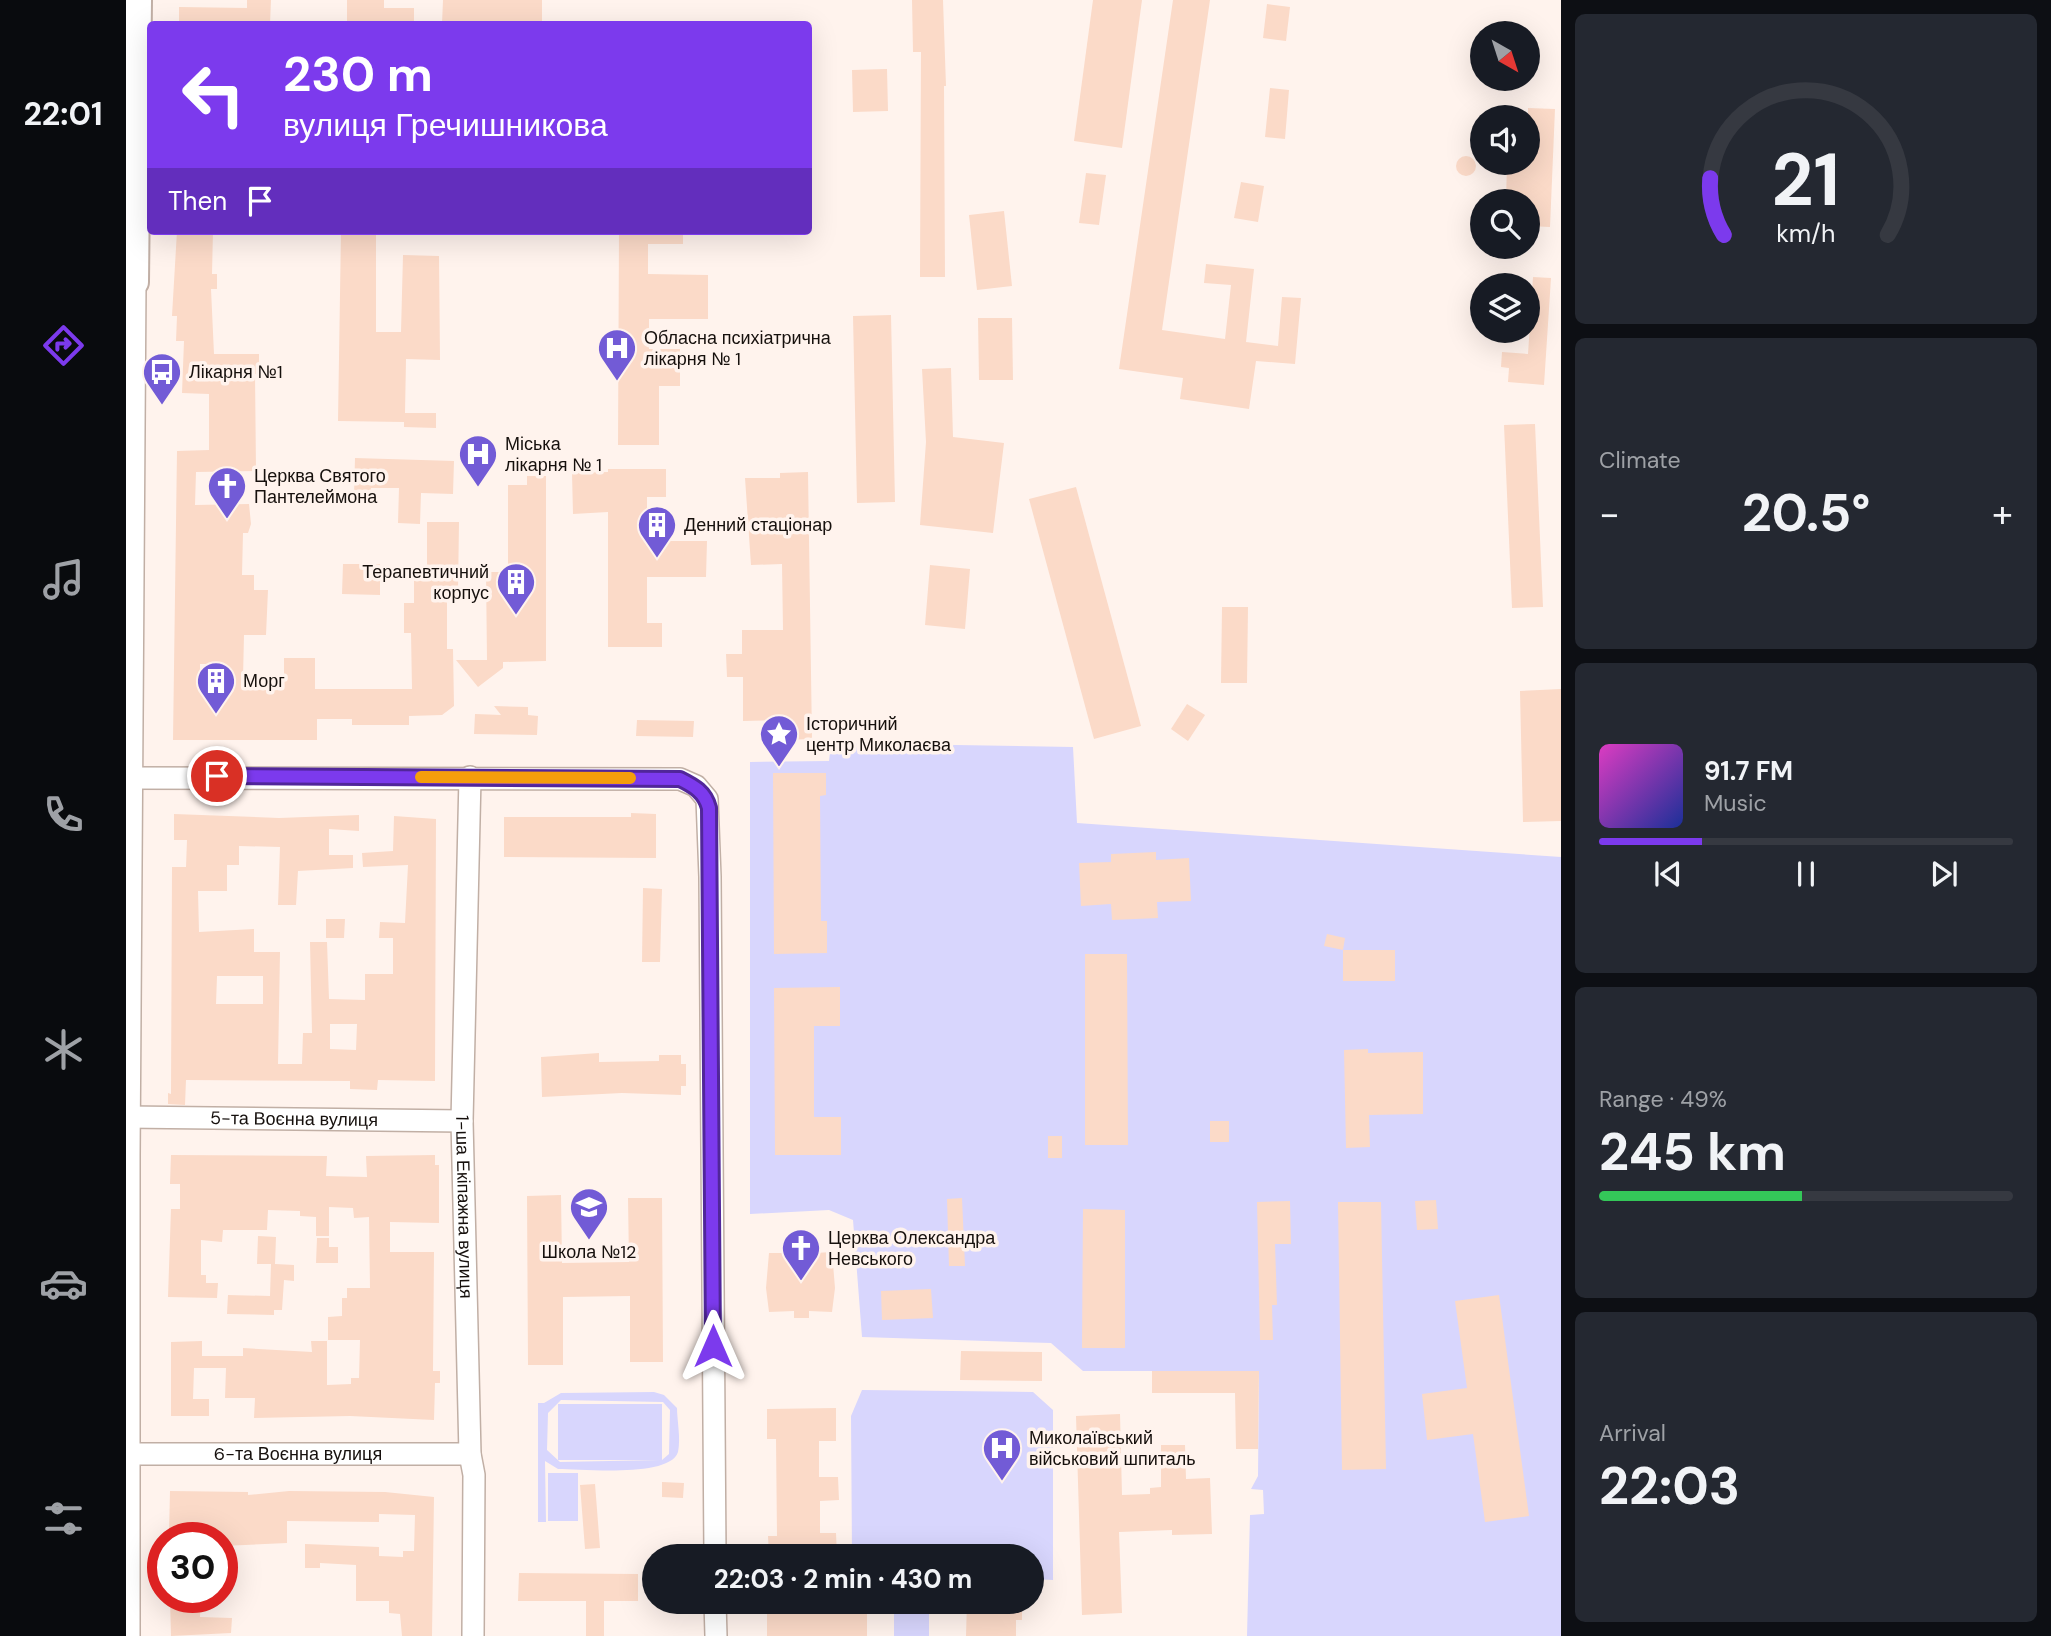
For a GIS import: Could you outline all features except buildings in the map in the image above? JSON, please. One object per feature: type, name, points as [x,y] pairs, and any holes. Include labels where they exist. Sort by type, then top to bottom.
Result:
[{"type":"main road","points":[[131,282],[138,0]]},
{"type":"street","points":[[129,1636],[131,282]]},
{"type":"street","name":"1-ша Екіпажна вулиця","points":[[470,777],[462,1121],[470,1454],[474,1475],[473,1636]]},
{"type":"street","points":[[130,778],[680,779],[696,786],[707,799],[715,1544]]},
{"type":"street","name":"5-та Воєнна вулиця","points":[[128,1117],[462,1121]]},
{"type":"street","name":"6-та Воєнна вулиця","points":[[128,1454],[470,1454]]},
{"type":"street","points":[[715,1614],[716,1636]]},
{"type":"shaded area","points":[[831,743],[1073,747],[1077,823],[1561,857],[1561,1636],[1247,1636],[1250,1515],[1264,1514],[1263,1490],[1251,1489],[1258,1476],[1259,1371],[1083,1371],[1051,1343],[862,1337],[853,1220],[829,1210],[750,1214],[750,762],[829,761]]},
{"type":"shaded area","points":[[862,1390],[1033,1392],[1053,1410],[1053,1580],[1044,1580],[1044,1544],[852,1544],[851,1416]]},
{"type":"shaded area","points":[[654,1392],[664,1395],[677,1408],[678,1452],[672,1460],[643,1469],[558,1469],[545,1461],[546,1522],[538,1522],[538,1403],[544,1403],[561,1393]],"holes":[[[561,1400],[663,1402],[670,1410],[669,1454],[662,1460],[662,1404],[558,1404],[558,1460],[660,1460],[560,1462],[547,1450],[548,1413]]]},
{"type":"shaded area","points":[[548,1473],[578,1473],[578,1521],[548,1521]]},
{"type":"shaded area","points":[[894,1614],[929,1614],[929,1636],[894,1636]]},
{"type":"slow traffic","points":[[421,777],[630,778]]},
{"type":"place","name":"Обласна психіатрична лікарня № 1","points":[[617,382]]},
{"type":"place","name":"Лікарня №1","points":[[162,406]]},
{"type":"place","name":"Міська лікарня № 1","points":[[478,488]]},
{"type":"place","name":"Церква Святого Пантелеймона","points":[[227,520]]},
{"type":"place","name":"Денний стаціонар","points":[[657,559]]},
{"type":"place","name":"Терапевтичний корпус","points":[[516,616]]},
{"type":"place","name":"Морг","points":[[216,715]]},
{"type":"place","name":"Історичний центр Миколаєва","points":[[779,768]]},
{"type":"place","name":"Школа №12","points":[[589,1241]]},
{"type":"place","name":"Церква Олександра Невського","points":[[801,1282]]},
{"type":"place","name":"Миколаївський військовий шпиталь","points":[[1002,1482]]},
{"type":"route","points":[[217,776],[680,779],[696,786],[707,799],[709,808],[713,1346]]}]
